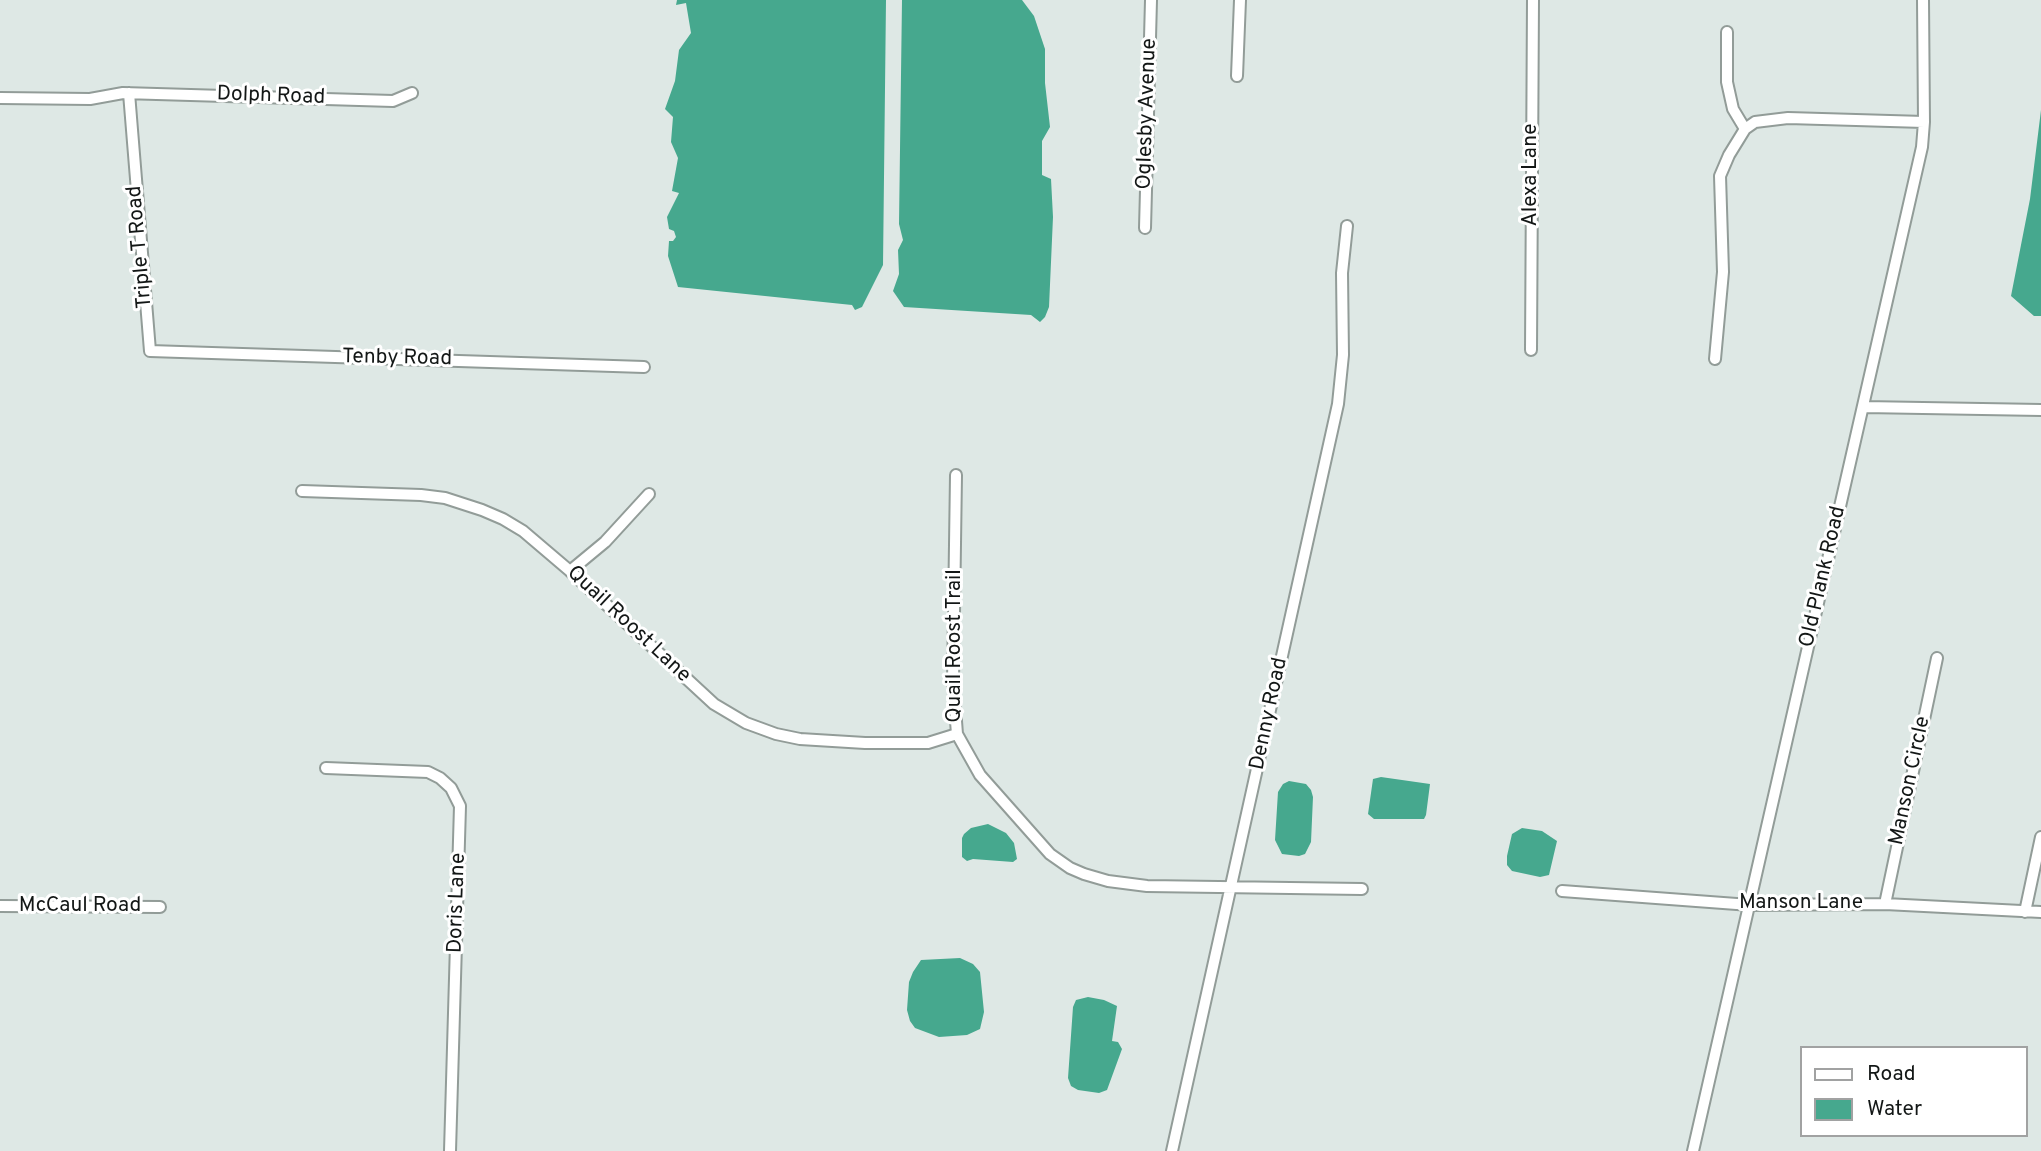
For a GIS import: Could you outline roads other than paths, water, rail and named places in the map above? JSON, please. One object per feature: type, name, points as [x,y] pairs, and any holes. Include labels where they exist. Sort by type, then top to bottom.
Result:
[{"type":"street","name":"Oglesby Avenue","points":[[1145,228],[1151,0]]},
{"type":"street","points":[[1237,76],[1240,0]]},
{"type":"street","name":"Alexa Lane","points":[[1531,350],[1533,0]]},
{"type":"street","name":"Old Plank Road","points":[[1693,1151],[1922,147],[1923,0]]},
{"type":"street","points":[[1727,32],[1727,82],[1733,109],[1745,129]]},
{"type":"street","name":"Dolph Road","points":[[0,98],[90,99],[108,94],[129,93],[393,101],[412,93]]},
{"type":"street","name":"Triple T Road","points":[[129,93],[150,351]]},
{"type":"street","points":[[1715,359],[1723,272],[1720,176],[1745,129],[1755,122],[1788,118],[1924,122]]},
{"type":"street","name":"Denny Road","points":[[1172,1151],[1338,404],[1343,355],[1342,273],[1347,226]]},
{"type":"street","name":"Tenby Road","points":[[150,351],[644,367]]},
{"type":"street","points":[[1864,407],[2041,410]]},
{"type":"street","name":"Quail Roost Trail","points":[[956,475],[953,682],[957,734],[979,775],[1050,854],[1070,868],[1110,881],[1147,886],[1232,888]]},
{"type":"street","name":"Quail Roost Lane","points":[[302,491],[421,495],[459,502],[503,519],[523,531],[570,571],[714,704],[746,723],[800,739],[858,743],[928,743],[957,734]]},
{"type":"street","points":[[570,571],[605,542],[649,495]]},
{"type":"street","name":"Manson Circle","points":[[1885,904],[1937,658]]},
{"type":"street","name":"Doris Lane","points":[[326,768],[428,772],[451,788],[460,806],[450,1151]]},
{"type":"street","points":[[2025,912],[2041,837]]},
{"type":"street","points":[[1232,888],[1362,889]]},
{"type":"street","name":"Manson Lane","points":[[1562,891],[1750,905],[1885,904],[2041,912]]},
{"type":"street","name":"McCaul Road","points":[[0,906],[160,907]]},
{"type":"water","points":[[677,0],[886,0],[883,265],[862,307],[855,310],[852,305],[678,287],[668,256],[669,241],[676,237],[674,231],[669,229],[667,217],[679,193],[672,191],[678,158],[671,142],[673,117],[665,109],[675,81],[679,50],[691,33],[686,3],[676,5]]},
{"type":"water","points":[[902,0],[1022,0],[1034,16],[1045,49],[1045,83],[1050,127],[1042,141],[1042,175],[1051,179],[1053,217],[1049,307],[1040,322],[1031,315],[904,307],[893,291],[899,274],[898,250],[903,240],[899,224]]},
{"type":"water","points":[[2041,110],[2041,316],[2034,316],[2011,296],[2030,199]]},
{"type":"water","points":[[1381,777],[1430,784],[1424,819],[1374,819],[1368,814],[1373,779]]},
{"type":"water","points":[[1289,781],[1306,784],[1313,797],[1311,842],[1305,854],[1299,856],[1282,854],[1275,840],[1278,792],[1283,784]]},
{"type":"water","points":[[988,824],[1006,833],[1014,843],[1017,859],[1013,862],[973,859],[967,861],[962,857],[964,834],[971,828]]},
{"type":"water","points":[[1522,828],[1542,831],[1557,841],[1549,875],[1540,877],[1512,871],[1507,865],[1512,834]]},
{"type":"water","points":[[960,958],[973,964],[980,972],[984,1012],[980,1029],[967,1035],[939,1037],[915,1028],[907,1010],[909,982],[913,972],[921,960]]},
{"type":"water","points":[[1088,997],[1117,1006],[1112,1041],[1118,1042],[1122,1049],[1107,1090],[1099,1093],[1078,1090],[1071,1086],[1068,1078],[1073,1007],[1076,1000]]}]
